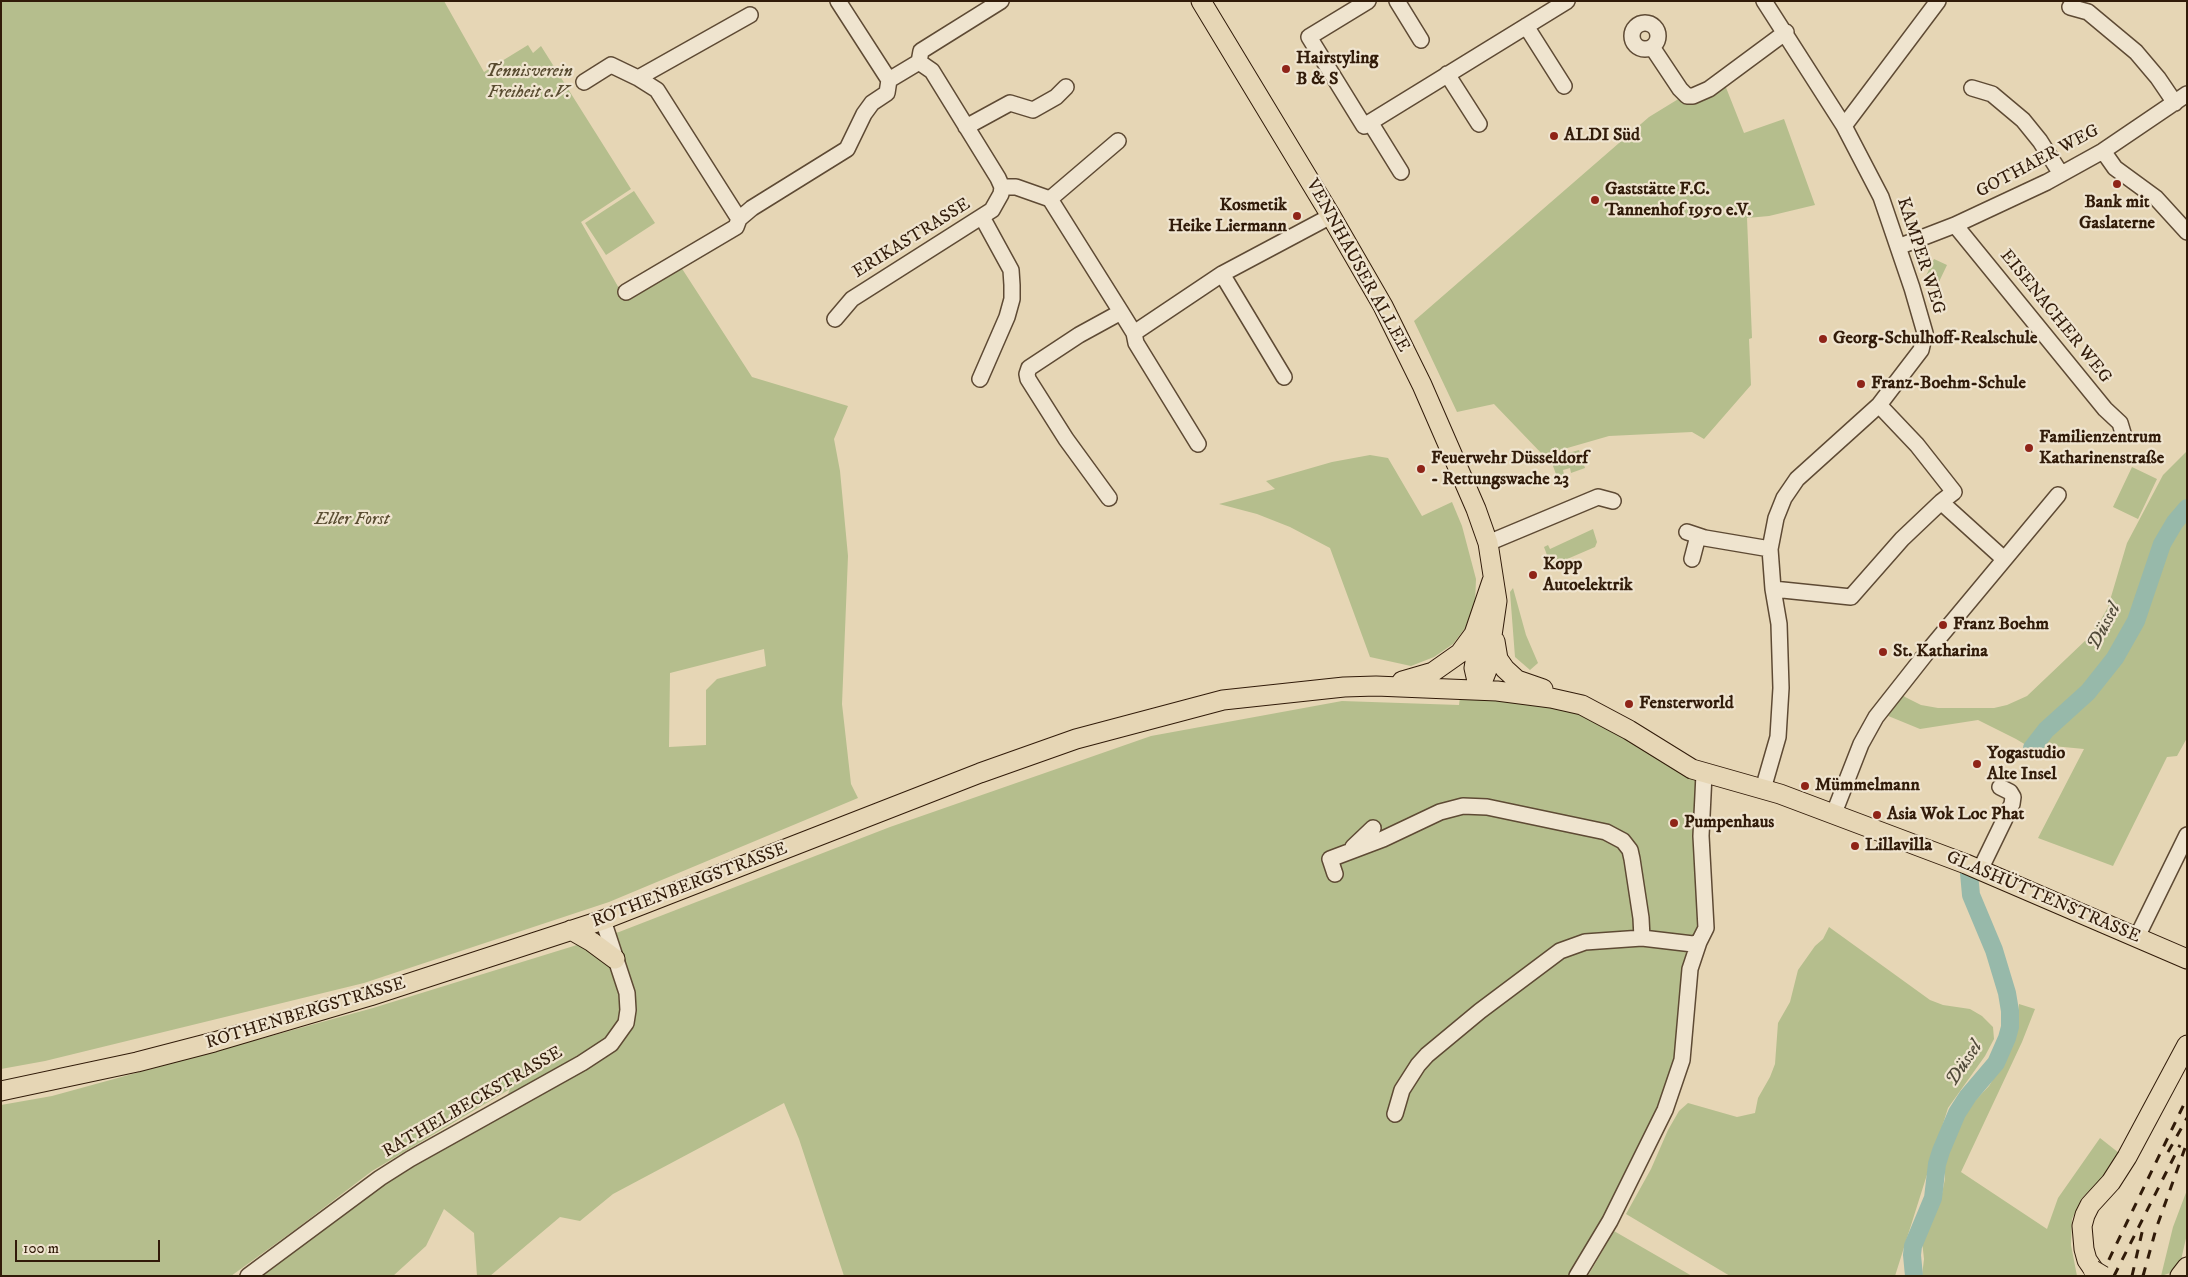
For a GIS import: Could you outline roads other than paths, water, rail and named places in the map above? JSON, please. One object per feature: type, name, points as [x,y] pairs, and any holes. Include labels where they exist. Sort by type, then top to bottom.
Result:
[{"type":"main road","name":"VENNHAUSER ALLEE","points":[[1201,1],[1383,306],[1422,385],[1472,501],[1488,543],[1492,580],[1497,601],[1487,670],[1478,690]]},
{"type":"main road","name":"VENNHAUSER ALLEE","points":[[1448,663],[1460,652],[1474,634],[1492,580]]},
{"type":"main road","name":"VENNHAUSER ALLEE","points":[[1478,690],[1474,668],[1492,580]]},
{"type":"main road","points":[[1494,628],[1498,659],[1505,669],[1517,680],[1553,691],[1561,700]]},
{"type":"main road","name":"ROTHENBERGSTRASSE","points":[[1376,686],[1424,675],[1448,663]]},
{"type":"main road","name":"ROTHENBERGSTRASSE","points":[[1,1092],[137,1062],[214,1042],[370,996],[603,920],[980,773],[1076,739],[1223,700],[1294,691],[1376,686],[1478,690]]},
{"type":"main road","name":"GLASHÜTTENSTRASSE","points":[[1478,690],[1561,700],[1582,705],[1601,713],[1676,761],[1704,774],[1780,794],[1834,813],[1980,870],[2187,960]]},
{"type":"main road","points":[[572,930],[615,959]]},
{"type":"main road","points":[[2098,1274],[2084,1249],[2082,1226],[2085,1215],[2094,1199],[2118,1172],[2187,1045]]},
{"type":"main road","points":[[2180,1276],[2187,1267]]},
{"type":"street","points":[[626,292],[736,228],[739,219],[752,208],[847,149],[864,114],[872,104],[887,93],[889,80],[838,1]]},
{"type":"street","points":[[889,80],[919,62],[921,51],[1001,1]]},
{"type":"street","points":[[1368,1],[1309,37],[1364,126],[1567,1]]},
{"type":"street","points":[[1397,1],[1421,40]]},
{"type":"street","name":"KAMPER WEG","points":[[1762,789],[1778,737],[1781,688],[1779,624],[1773,589],[1770,549],[1776,518],[1790,488],[1817,460],[1878,405],[1921,350],[1925,333],[1881,197],[1844,126],[1786,32],[1764,1]]},
{"type":"street","points":[[1844,126],[1938,1]]},
{"type":"street","points":[[2070,7],[2088,12],[2136,52],[2158,78],[2181,98]]},
{"type":"street","points":[[638,78],[750,14]]},
{"type":"street","points":[[1526,26],[1564,86]]},
{"type":"street","points":[[1652,47],[1680,89],[1687,96],[1693,96],[1709,89],[1786,32]]},
{"type":"street","points":[[919,62],[932,71],[1002,187],[1016,186],[1050,199],[1134,333],[1136,342],[1198,444]]},
{"type":"street","points":[[584,82],[611,65],[657,90],[739,219]]},
{"type":"street","points":[[1447,74],[1480,124]]},
{"type":"street","points":[[966,127],[1010,103],[1033,110],[1056,97],[1066,87]]},
{"type":"street","points":[[1972,88],[1992,94],[2023,120],[2040,141],[2061,174]]},
{"type":"street","name":"GOTHAER WEG","points":[[1898,247],[1955,225],[2023,194],[2061,174],[2103,151],[2181,98]]},
{"type":"street","points":[[1370,122],[1401,172]]},
{"type":"street","points":[[1050,199],[1118,141]]},
{"type":"street","points":[[2103,151],[2114,168],[2156,198],[2187,232]]},
{"type":"street","name":"ERIKASTRASSE","points":[[835,319],[852,299],[992,210],[998,201],[1002,187]]},
{"type":"street","points":[[1134,333],[1222,274],[1331,216]]},
{"type":"street","points":[[980,379],[1007,317],[1012,299],[1011,270],[982,217]]},
{"type":"street","name":"EISENACHER WEG","points":[[1955,225],[2106,409],[2120,423],[2123,433]]},
{"type":"street","points":[[1222,274],[1284,377]]},
{"type":"street","points":[[1109,498],[1066,440],[1028,379],[1027,374],[1030,368],[1079,335],[1121,312]]},
{"type":"street","points":[[1773,589],[1851,597],[1902,538],[1954,492],[1917,445],[1878,405]]},
{"type":"street","points":[[1488,543],[1598,496],[1613,501]]},
{"type":"street","points":[[1834,813],[1861,744],[1876,717],[1928,651],[2058,496]]},
{"type":"street","points":[[1941,502],[2004,559]]},
{"type":"street","points":[[1692,559],[1692,534],[1770,549]]},
{"type":"street","points":[[1577,1276],[1610,1222],[1665,1110],[1682,1060],[1690,969],[1698,942],[1706,928],[1701,836],[1704,774]]},
{"type":"street","points":[[1980,870],[2012,804],[2013,797],[2010,792],[2000,787]]},
{"type":"street","points":[[1335,874],[1330,858],[1383,839],[1440,812],[1463,806],[1487,806],[1606,832],[1623,841],[1630,850],[1641,918],[1642,938]]},
{"type":"street","points":[[1349,851],[1373,828]]},
{"type":"street","points":[[2137,937],[2187,835]]},
{"type":"street","name":"RATHELBECKSTRASSE","points":[[248,1276],[403,1163],[582,1063],[611,1044],[626,1024],[628,1010],[626,993],[603,920]]},
{"type":"street","points":[[1395,1114],[1402,1090],[1427,1055],[1480,1011],[1560,950],[1586,942],[1642,938],[1693,944],[1698,942]]},
{"type":"waterway","name":"Düssel","points":[[2032,748],[2046,730],[2088,692],[2115,658],[2136,621],[2162,544],[2175,522],[2187,508]]},
{"type":"waterway","name":"Düssel","points":[[1914,1276],[1913,1246],[1933,1198],[1937,1164],[1941,1151],[1957,1113],[1968,1096],[1996,1063],[2010,1027],[2007,993],[1994,950],[1971,895],[1969,873]]},
{"type":"railway","points":[[2101,1276],[2187,1098]]},
{"type":"railway","points":[[2168,1152],[2187,1118]]},
{"type":"railway","points":[[2114,1276],[2180,1145]]},
{"type":"railway","points":[[2143,1276],[2156,1229],[2185,1148]]},
{"type":"railway","points":[[2132,1276],[2143,1228]]},
{"type":"place","name":"Hairstyling B & S","points":[[1286,69]]},
{"type":"place","name":"ALDI Süd","points":[[1554,136]]},
{"type":"place","name":"Bank mit Gaslaterne","points":[[2117,184]]},
{"type":"place","name":"Gaststätte F.C. Tannenhof 1950 e.V.","points":[[1595,200]]},
{"type":"place","name":"Kosmetik Heike Liermann","points":[[1297,216]]},
{"type":"place","name":"Georg-Schulhoff-Realschule","points":[[1823,339]]},
{"type":"place","name":"Franz-Boehm-Schule","points":[[1861,384]]},
{"type":"place","name":"Familienzentrum Katharinenstraße","points":[[2029,448]]},
{"type":"place","name":"Feuerwehr Düsseldorf - Rettungswache 23","points":[[1421,469]]},
{"type":"place","name":"Kopp Autoelektrik","points":[[1533,575]]},
{"type":"place","name":"Franz Boehm","points":[[1943,625]]},
{"type":"place","name":"St. Katharina","points":[[1883,652]]},
{"type":"place","name":"Fensterworld","points":[[1629,704]]},
{"type":"place","name":"Yogastudio Alte Insel","points":[[1977,764]]},
{"type":"place","name":"Mümmelmann","points":[[1805,786]]},
{"type":"place","name":"Asia Wok Loc Phat","points":[[1877,815]]},
{"type":"place","name":"Pumpenhaus","points":[[1674,823]]},
{"type":"place","name":"Lillavilla","points":[[1855,846]]},
{"type":"park label","name":"Tennisverein Freiheit e.V.","points":[[529,82]]},
{"type":"park label","name":"Eller Forst","points":[[352,520]]}]
